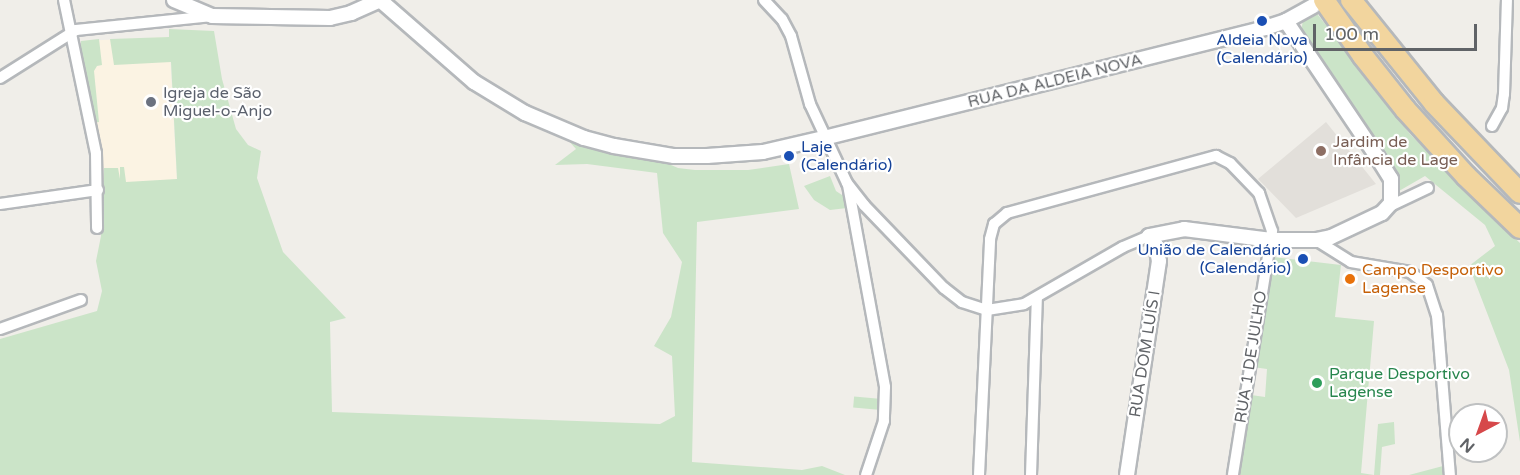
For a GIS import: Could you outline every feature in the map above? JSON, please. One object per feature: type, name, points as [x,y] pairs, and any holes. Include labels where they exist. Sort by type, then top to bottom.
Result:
[{"type":"highway","points":[[1351,0],[1434,103],[1520,193]]},
{"type":"highway","points":[[1318,3],[1405,109],[1466,176],[1520,228]]},
{"type":"street","points":[[64,0],[96,153],[97,228]]},
{"type":"street","points":[[172,0],[175,10],[172,21]]},
{"type":"street","points":[[172,0],[212,16]]},
{"type":"street","points":[[0,78],[39,55],[70,32],[89,28],[212,16],[330,18],[351,13],[380,0]]},
{"type":"street","name":"RUA DA ALDEIA NOVA","points":[[380,0],[474,82],[525,113],[584,138],[645,152],[707,156],[763,152],[824,138],[1286,21],[1318,3]]},
{"type":"street","points":[[764,0],[782,19],[791,36],[810,104],[847,183],[864,205],[944,288],[962,302],[987,310],[1012,307],[1037,298],[1123,247],[1149,236],[1184,229],[1271,240],[1316,240],[1332,237],[1428,188]]},
{"type":"street","points":[[1492,126],[1502,108],[1504,94],[1507,0]]},
{"type":"street","points":[[1286,21],[1387,172],[1393,187],[1390,206]]},
{"type":"street","name":"RUA 1 DE JULHO","points":[[979,475],[990,235],[994,224],[1004,215],[1211,156],[1226,159],[1259,193],[1269,216],[1271,240],[1233,475]]},
{"type":"street","points":[[847,183],[885,387],[884,422],[866,475]]},
{"type":"street","points":[[0,204],[98,190]]},
{"type":"street","name":"RUA DOM LUÍS I","points":[[1127,475],[1160,261],[1156,245],[1149,236]]},
{"type":"street","points":[[1316,240],[1350,262],[1410,272],[1427,285],[1437,315],[1450,475]]},
{"type":"street","points":[[1031,475],[1037,298]]},
{"type":"street","points":[[0,328],[81,300]]},
{"type":"shaded area","points":[[169,37],[177,181],[102,188],[101,166],[80,55],[81,41]]},
{"type":"shaded area","name":"Jardim de Infância de Lage","points":[[1326,122],[1376,184],[1296,218],[1258,179]]},
{"type":"green space","points":[[1315,11],[1410,134],[1472,198],[1520,243],[1520,442],[1509,370],[1469,266],[1495,246],[1485,225],[1425,176],[1399,191],[1397,179],[1301,33],[1303,19]]},
{"type":"green space","points":[[169,29],[214,31],[222,79],[236,129],[248,145],[261,151],[257,178],[283,252],[346,318],[330,322],[332,412],[660,424],[675,416],[672,356],[654,346],[671,317],[682,262],[663,233],[657,173],[587,164],[555,165],[576,149],[568,140],[657,159],[678,168],[695,170],[748,170],[789,164],[799,209],[697,222],[692,462],[802,470],[822,466],[845,475],[0,475],[0,339],[97,311],[102,291],[96,261],[101,236],[104,168],[118,168],[120,179],[120,167],[124,167],[126,182],[177,179],[171,62],[114,65],[110,39],[169,37]]},
{"type":"green space","points":[[99,39],[102,65],[97,66],[94,71],[99,122],[93,123],[80,55],[81,41]]},
{"type":"green space","points":[[830,176],[836,191],[845,197],[847,208],[830,210],[814,200],[804,186]]},
{"type":"green space","name":"Parque Desportivo Lagense","points":[[1273,257],[1341,265],[1335,317],[1374,321],[1361,473],[1374,475],[1239,475],[1251,395],[1265,397],[1267,369],[1253,367]]},
{"type":"green space","points":[[854,397],[882,399],[881,410],[853,408]]},
{"type":"green space","points":[[1394,422],[1395,444],[1382,447],[1380,475],[1374,475],[1378,424]]},
{"type":"green space","points":[[1443,466],[1444,475],[1409,475]]},
{"type":"place","name":"Aldeia Nova (Calendário)","points":[[1262,21]]},
{"type":"place","name":"Igreja de São Miguel-o-Anjo","points":[[151,102]]},
{"type":"place","name":"Jardim de Infância de Lage","points":[[1321,151]]},
{"type":"place","name":"Laje (Calendário)","points":[[789,156]]},
{"type":"place","name":"União de Calendário (Calendário)","points":[[1303,259]]},
{"type":"place","name":"Campo Desportivo Lagense","points":[[1350,279]]},
{"type":"place","name":"Parque Desportivo Lagense","points":[[1317,383]]}]
